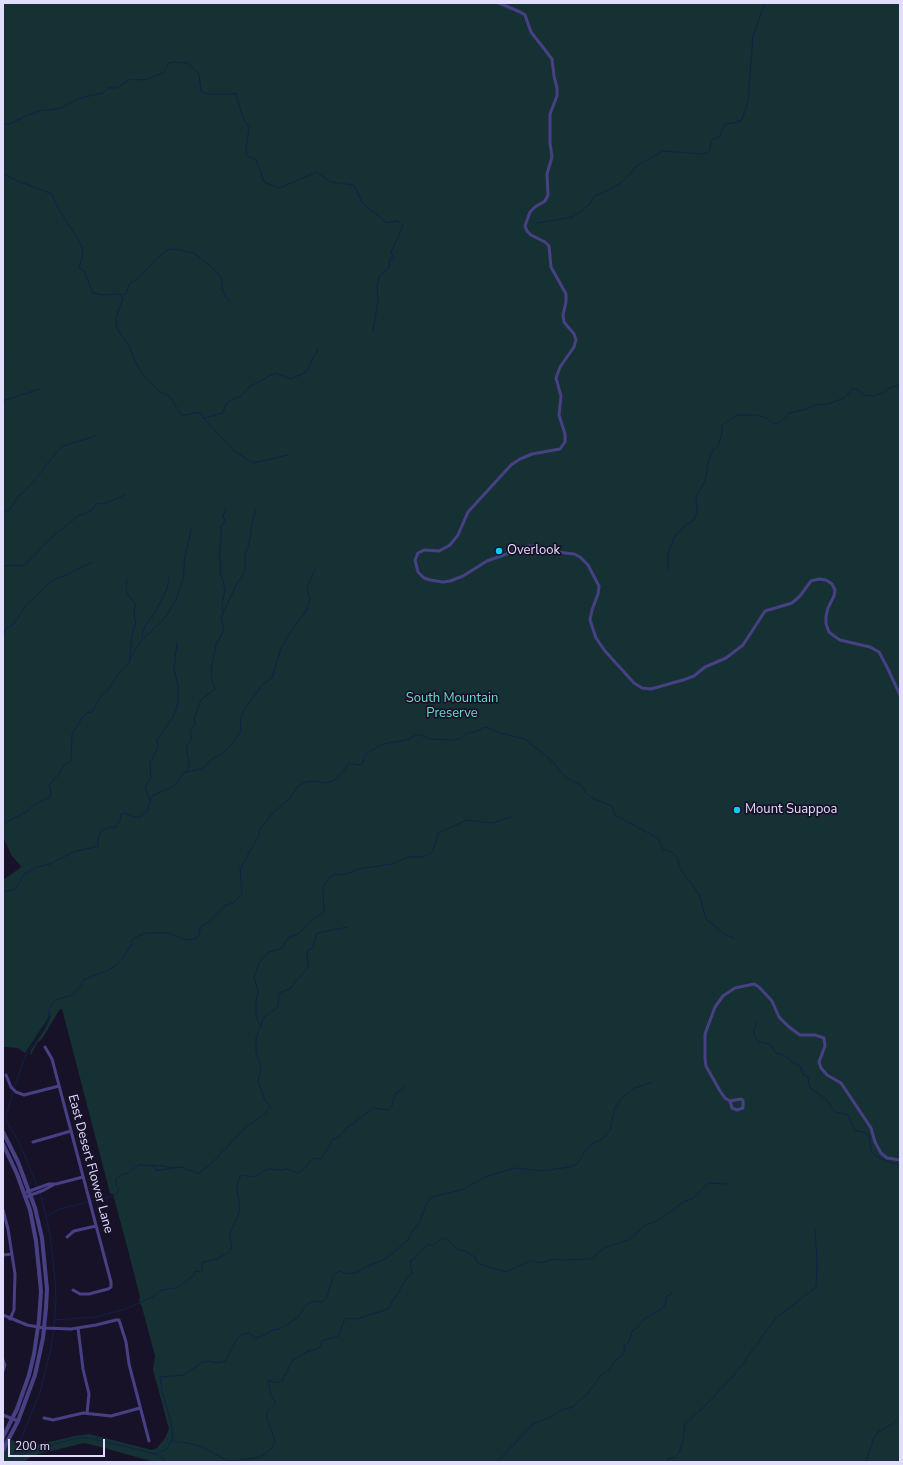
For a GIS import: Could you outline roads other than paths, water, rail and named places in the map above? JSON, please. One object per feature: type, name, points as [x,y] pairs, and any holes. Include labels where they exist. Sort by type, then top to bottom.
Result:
[{"type":"street","points":[[499,3],[524,15],[531,32],[552,59],[554,67],[557,96],[550,114],[550,143],[552,157],[547,174],[549,193],[546,199],[534,207],[530,212],[525,226],[531,235],[549,246],[551,267],[566,294],[563,319],[565,324],[574,334],[576,340],[574,347],[560,367],[556,378],[561,396],[560,415],[566,438],[560,449],[532,454],[511,465],[468,512],[458,535],[450,545],[439,551],[424,550],[418,553],[415,560],[418,572],[424,578],[430,580],[443,582],[450,581],[463,576],[487,561],[529,546],[537,546],[549,551],[574,554],[583,560],[588,566],[599,586],[590,620],[596,638],[605,651],[634,683],[642,688],[651,689],[694,676],[705,667],[726,658],[743,645],[765,611],[792,603],[800,596],[811,582],[819,579],[826,580],[832,584],[835,590],[835,594],[826,616],[826,624],[830,632],[837,638],[870,647],[878,652],[886,663],[900,695]]},
{"type":"street","points":[[730,1101],[734,1110],[744,1107],[743,1100],[741,1099],[730,1101],[725,1098],[706,1066],[704,1034],[715,1007],[723,996],[736,987],[754,984],[760,987],[772,1001],[779,1017],[789,1027],[800,1035],[815,1035],[824,1038],[825,1046],[819,1062],[821,1068],[827,1075],[841,1084],[871,1128],[875,1142],[881,1153],[887,1158],[900,1160]]},
{"type":"street","name":"East Desert Flower Lane","points":[[45,1047],[52,1058],[111,1287],[89,1294],[80,1294],[74,1290]]},
{"type":"street","points":[[6,1075],[11,1086],[16,1092],[24,1095],[59,1086]]},
{"type":"street","points":[[33,1142],[71,1131]]},
{"type":"street","points":[[3,1133],[18,1162],[30,1193],[39,1223],[45,1267],[46,1308],[44,1328],[35,1375],[18,1421],[3,1450]]},
{"type":"street","points":[[3,1144],[13,1164],[25,1195],[33,1225],[40,1267],[38,1327],[34,1354],[29,1375],[13,1419],[3,1437]]},
{"type":"street","points":[[30,1193],[37,1193],[56,1184],[83,1177]]},
{"type":"street","points":[[25,1195],[35,1189],[45,1188]]},
{"type":"street","points":[[3,1210],[12,1254],[15,1288],[14,1310],[10,1319]]},
{"type":"street","points":[[67,1237],[74,1232],[96,1226]]},
{"type":"street","points":[[3,1255],[12,1254]]},
{"type":"street","points":[[40,1267],[45,1267]]},
{"type":"street","points":[[3,1315],[27,1325],[44,1328],[78,1328],[119,1320],[126,1342],[129,1364],[149,1442]]},
{"type":"street","points":[[78,1328],[83,1369],[89,1394],[88,1413]]},
{"type":"street","points":[[3,1371],[5,1365],[4,1360]]},
{"type":"street","points":[[44,1418],[53,1420],[88,1413],[111,1416],[140,1408]]},
{"type":"street","points":[[3,1414],[18,1421]]},
{"type":"waterway","points":[[537,223],[573,217],[590,204],[594,196],[611,189],[622,182],[635,167],[663,151],[703,154],[710,150],[711,140],[719,137],[725,124],[742,120],[748,101],[753,36],[765,3]]},
{"type":"waterway","points":[[3,124],[9,124],[43,110],[60,108],[80,98],[103,93],[108,88],[117,88],[130,79],[144,80],[163,73],[169,63],[188,63],[199,74],[201,91],[207,94],[236,94],[243,118],[249,128],[246,150],[247,156],[256,159],[264,182],[280,188],[316,172],[331,182],[354,185],[363,204],[387,223],[398,221],[403,226],[392,250],[391,254],[394,257],[390,259],[389,268],[379,276],[377,287],[378,301],[373,331]]},
{"type":"waterway","points":[[3,174],[52,194],[58,208],[82,247],[83,254],[79,268],[84,271],[93,293],[103,295],[119,294],[123,298],[116,317],[117,328],[130,347],[133,357],[144,377],[159,391],[170,397],[181,415],[198,412],[235,452],[253,463],[288,455]]},
{"type":"waterway","points":[[121,295],[126,294],[131,282],[137,280],[155,260],[167,250],[174,249],[194,253],[213,268],[222,279],[222,289],[225,296],[231,302]]},
{"type":"waterway","points":[[204,418],[223,413],[225,406],[229,401],[241,396],[249,387],[275,373],[291,379],[306,372],[318,349]]},
{"type":"waterway","points":[[3,360],[4,356]]},
{"type":"waterway","points":[[668,569],[668,552],[675,536],[684,526],[694,520],[697,512],[696,496],[705,481],[709,458],[713,450],[718,446],[722,432],[722,425],[737,415],[757,415],[767,418],[773,424],[780,422],[789,413],[807,409],[815,405],[828,404],[844,398],[853,388],[857,389],[864,395],[873,396],[883,393],[889,388],[900,385]]},
{"type":"waterway","points":[[3,403],[5,400],[40,389]]},
{"type":"waterway","points":[[3,513],[10,509],[19,495],[35,480],[63,446],[95,436]]},
{"type":"waterway","points":[[3,567],[10,565],[22,566],[27,563],[50,539],[78,516],[91,511],[96,504],[106,503],[124,495]]},
{"type":"waterway","points":[[223,613],[222,606],[225,589],[220,571],[221,563],[219,555],[221,527],[225,521],[223,516],[226,509]]},
{"type":"waterway","points":[[3,892],[15,889],[25,873],[37,867],[50,864],[73,852],[99,846],[97,842],[101,831],[110,827],[115,828],[120,821],[121,814],[125,813],[134,817],[141,817],[147,811],[152,796],[174,786],[190,766],[187,754],[187,745],[192,739],[190,730],[195,725],[194,719],[201,700],[215,689],[211,669],[216,645],[224,630],[221,618],[236,585],[246,570],[245,555],[249,544],[252,522],[256,510]]},
{"type":"waterway","points":[[130,659],[140,642],[165,618],[176,600],[183,579],[185,557],[191,530]]},
{"type":"waterway","points":[[3,637],[6,628],[14,624],[27,604],[53,580],[92,562]]},
{"type":"waterway","points":[[185,772],[198,770],[206,766],[209,761],[223,753],[232,744],[241,731],[240,719],[246,707],[263,684],[272,678],[281,648],[296,624],[305,613],[310,600],[307,587],[315,570]]},
{"type":"waterway","points":[[143,639],[142,635],[145,626],[155,612],[167,589],[169,581],[168,575]]},
{"type":"waterway","points":[[3,824],[26,812],[35,804],[50,797],[51,791],[49,785],[64,765],[71,761],[72,734],[86,713],[92,712],[101,696],[107,691],[119,673],[129,664],[132,634],[136,621],[134,616],[135,604],[127,593],[127,578]]},
{"type":"waterway","points":[[150,801],[145,787],[151,778],[150,763],[158,748],[157,740],[173,717],[178,701],[178,686],[174,668],[177,643]]},
{"type":"waterway","points":[[14,1088],[25,1057],[48,1021],[49,1010],[52,1004],[58,999],[73,995],[85,979],[107,971],[116,965],[130,947],[132,940],[138,936],[146,933],[169,933],[183,939],[191,940],[197,938],[202,925],[206,924],[224,906],[233,903],[242,893],[240,869],[259,836],[259,830],[273,813],[291,797],[297,787],[305,782],[315,781],[325,783],[333,781],[349,763],[358,765],[363,763],[364,757],[370,751],[383,744],[406,740],[416,735],[431,739],[452,740],[460,739],[466,734],[486,727],[500,733],[525,739],[553,762],[565,777],[581,785],[590,797],[612,806],[615,815],[654,836],[658,839],[663,849],[672,852],[678,859],[679,867],[699,894],[706,919],[726,935],[734,938]]},
{"type":"waterway","points":[[260,1026],[256,1015],[258,991],[254,977],[259,963],[269,952],[282,948],[288,938],[298,934],[315,918],[324,912],[323,887],[329,878],[334,874],[344,875],[358,869],[392,864],[408,857],[423,857],[432,852],[438,833],[467,820],[492,823],[511,817]]},
{"type":"waterway","points":[[47,1216],[59,1209],[117,1194],[119,1188],[116,1185],[116,1178],[126,1174],[139,1165],[173,1168],[183,1167],[187,1170],[192,1170],[199,1173],[211,1164],[245,1128],[263,1115],[271,1107],[265,1100],[258,1082],[261,1068],[256,1053],[256,1038],[264,1017],[278,1007],[279,993],[290,989],[308,967],[307,951],[313,948],[317,933],[348,927]]},
{"type":"waterway","points":[[757,1022],[754,1028],[754,1035],[759,1042],[770,1044],[776,1053],[783,1055],[801,1067],[803,1075],[808,1077],[810,1088],[827,1100],[835,1112],[848,1115],[857,1131],[864,1132],[869,1135],[871,1151],[876,1156],[891,1163],[900,1165]]},
{"type":"waterway","points":[[156,1454],[167,1449],[173,1438],[171,1422],[162,1392],[160,1377],[184,1375],[201,1363],[209,1361],[218,1363],[225,1361],[237,1339],[242,1334],[249,1333],[256,1338],[265,1335],[272,1330],[279,1329],[298,1317],[308,1303],[314,1301],[322,1302],[327,1297],[333,1276],[339,1271],[348,1274],[358,1272],[389,1256],[408,1240],[413,1230],[420,1222],[425,1207],[431,1197],[461,1190],[488,1176],[515,1168],[541,1171],[569,1167],[577,1164],[587,1148],[593,1143],[602,1139],[610,1131],[615,1107],[622,1098],[634,1088],[653,1082]]},
{"type":"waterway","points":[[55,1320],[95,1317],[126,1309],[152,1297],[162,1290],[177,1288],[194,1275],[195,1271],[202,1272],[202,1263],[216,1259],[230,1252],[232,1245],[230,1233],[240,1208],[237,1189],[238,1181],[241,1175],[255,1177],[267,1169],[287,1169],[297,1173],[301,1171],[312,1159],[322,1158],[333,1139],[339,1137],[347,1127],[352,1125],[373,1108],[388,1110],[392,1106],[395,1094],[404,1087]]},
{"type":"waterway","points":[[13,1091],[6,1117],[7,1122],[20,1144],[41,1196],[50,1234],[56,1300],[54,1327]]},
{"type":"waterway","points":[[152,1165],[156,1170],[172,1168]]},
{"type":"waterway","points":[[171,1441],[200,1446],[226,1460],[233,1461],[260,1457],[266,1453],[272,1448],[275,1441],[267,1419],[267,1412],[276,1403],[271,1396],[268,1380],[277,1383],[282,1381],[285,1374],[288,1372],[288,1368],[292,1361],[308,1351],[317,1349],[321,1346],[322,1341],[338,1336],[344,1321],[347,1318],[356,1319],[388,1309],[407,1278],[412,1274],[410,1261],[414,1259],[428,1244],[433,1246],[439,1240],[445,1238],[459,1250],[465,1251],[475,1257],[476,1261],[480,1264],[506,1272],[532,1260],[539,1263],[556,1259],[590,1259],[606,1247],[629,1240],[647,1224],[657,1221],[685,1201],[692,1199],[708,1183],[728,1184]]},
{"type":"waterway","points":[[667,1462],[668,1459],[675,1457],[679,1453],[683,1442],[685,1424],[706,1405],[735,1374],[776,1318],[816,1287],[817,1261],[815,1229]]},
{"type":"waterway","points":[[497,1462],[533,1424],[551,1417],[562,1410],[573,1407],[588,1394],[600,1376],[624,1354],[624,1346],[629,1342],[632,1331],[638,1327],[644,1319],[663,1308],[666,1302],[666,1297],[672,1293]]},
{"type":"waterway","points":[[10,1462],[40,1392],[54,1330]]},
{"type":"waterway","points":[[866,1462],[873,1440],[877,1433],[896,1421]]},
{"type":"waterway","points":[[13,1457],[62,1442],[78,1438],[89,1438],[156,1454],[167,1462]]},
{"type":"place","name":"Overlook","points":[[499,551]]},
{"type":"place","name":"Mount Suappoa","points":[[737,810]]},
{"type":"park label","name":"South Mountain Preserve","points":[[452,706]]}]
